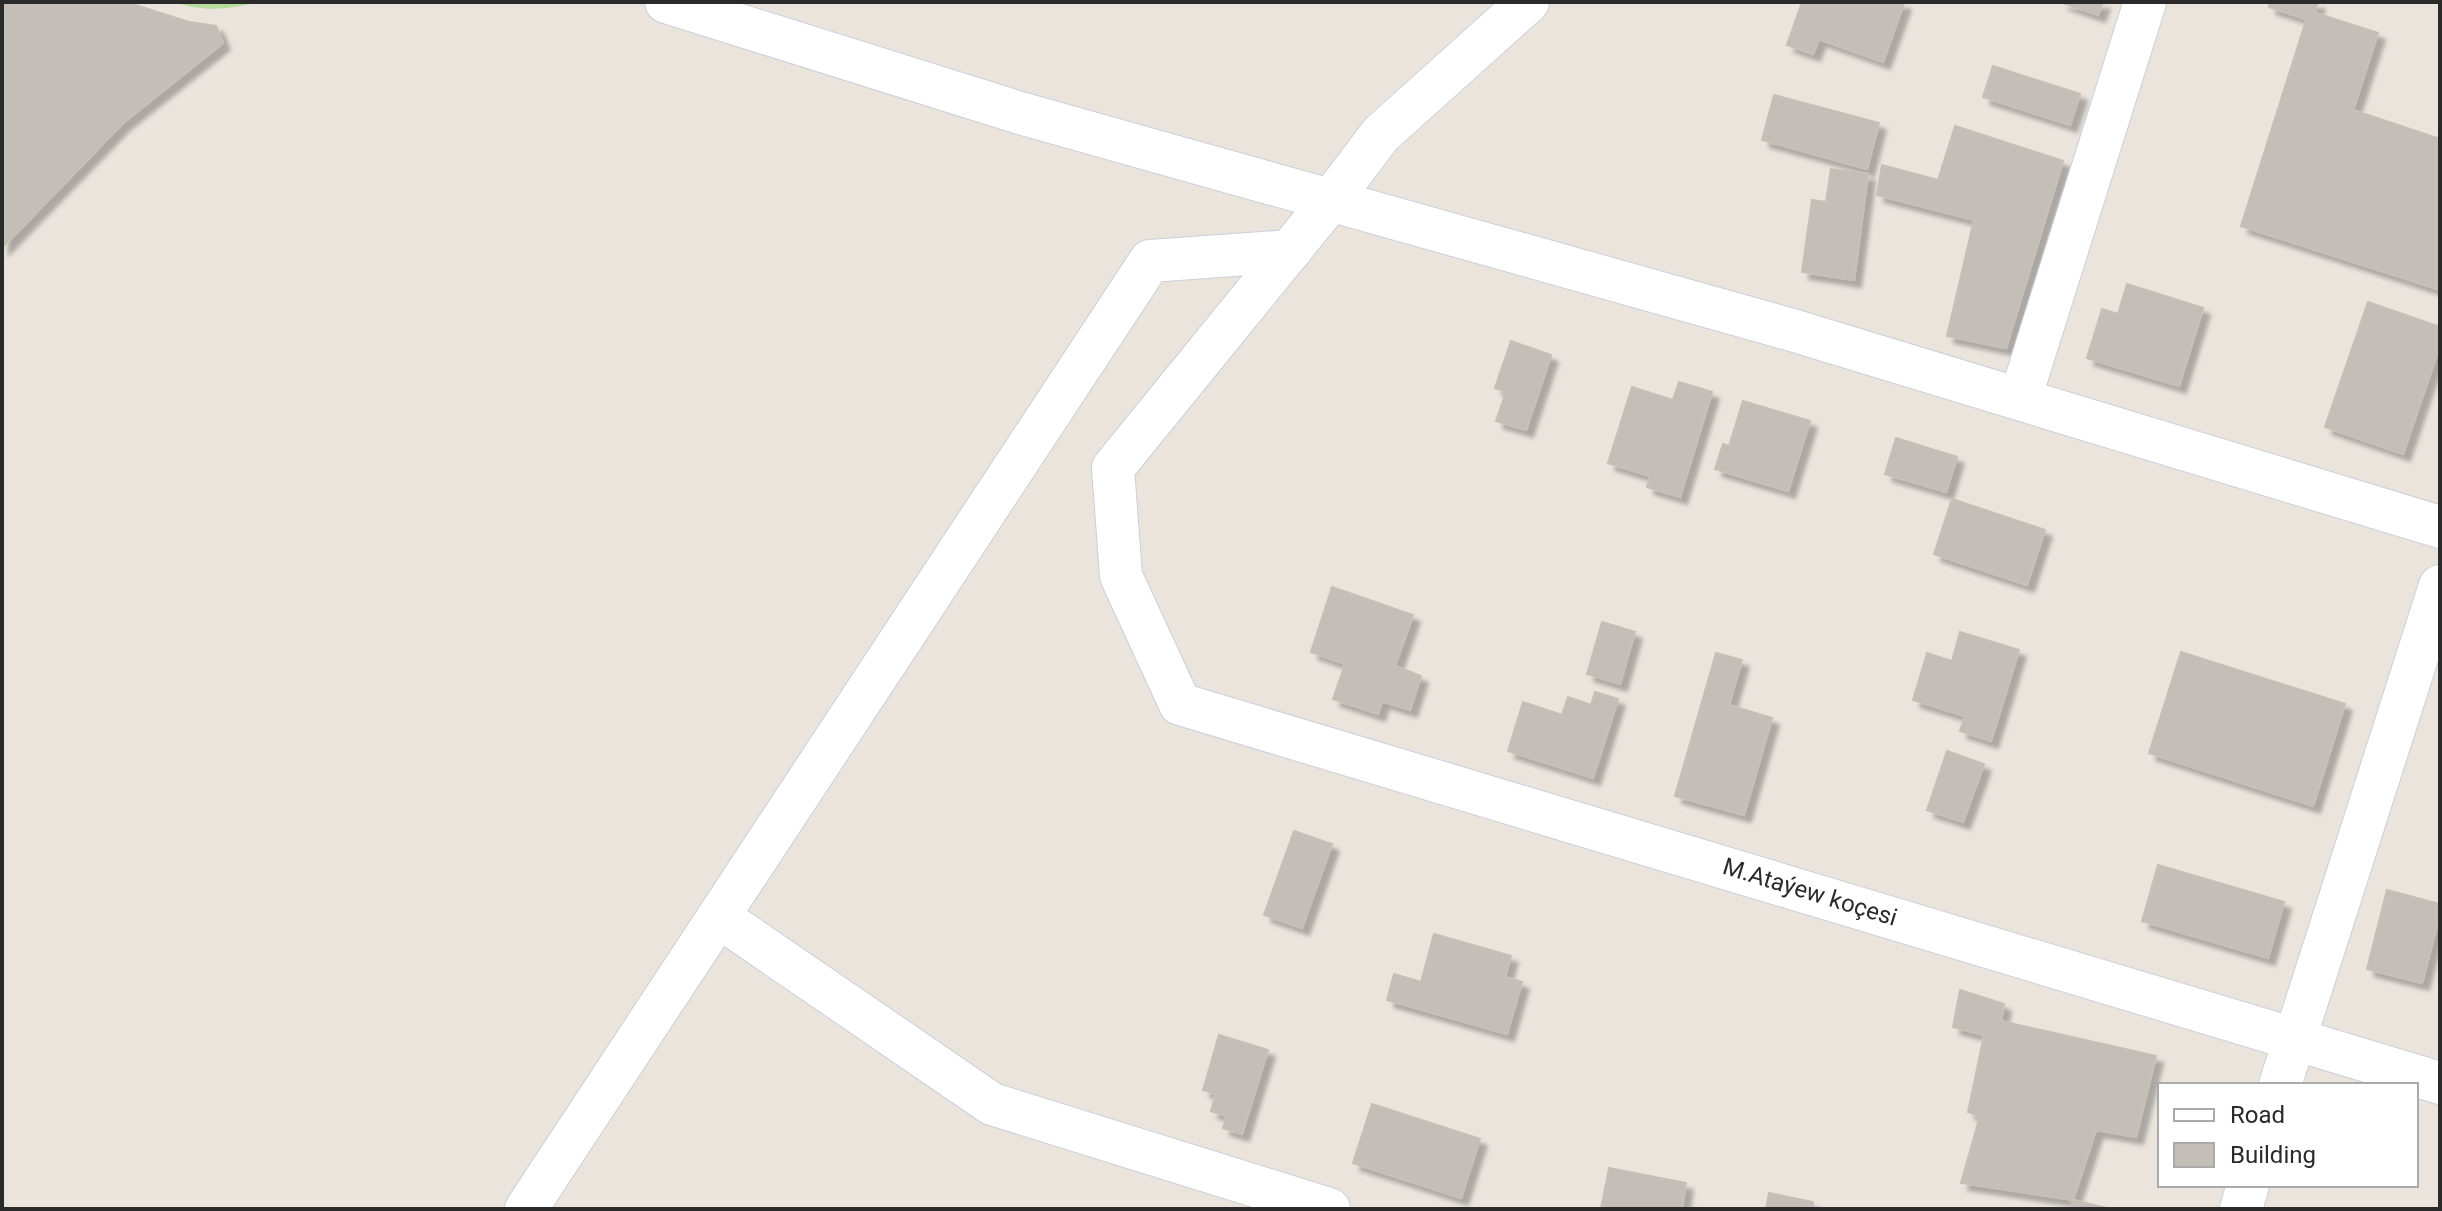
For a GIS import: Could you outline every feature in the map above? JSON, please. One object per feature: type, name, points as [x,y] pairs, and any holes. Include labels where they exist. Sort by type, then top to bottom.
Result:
[{"type":"street","points":[[666,2],[1020,113],[1792,330],[2440,527]]},
{"type":"street","points":[[526,1209],[1150,261],[1290,251],[1381,134],[1528,2]]},
{"type":"street","points":[[2020,399],[2145,2]]},
{"type":"street","name":"M.Ataýew koçesi","points":[[1290,251],[1113,468],[1121,576],[1180,704],[2440,1083]]},
{"type":"street","points":[[2281,1083],[2440,586]]},
{"type":"street","points":[[719,917],[992,1104],[1329,1209]]},
{"type":"street","points":[[2241,1209],[2247,1187]]},
{"type":"green space","points":[[174,2],[258,2],[216,9]]},
{"type":"building","points":[[2,2],[126,2],[189,22],[216,26],[223,43],[123,123],[2,248]]},
{"type":"building","points":[[1802,2],[1904,3],[1883,62],[1819,39],[1813,54],[1787,45]]},
{"type":"building","points":[[2060,2],[2103,2],[2098,15]]},
{"type":"building","points":[[2270,2],[2318,2],[2312,21],[2269,7]]},
{"type":"building","points":[[2309,11],[2378,33],[2353,110],[2440,139],[2440,290],[2241,226]]},
{"type":"building","points":[[1993,66],[2080,94],[2070,125],[1983,97]]},
{"type":"building","points":[[1774,95],[1879,123],[1867,169],[1762,140]]},
{"type":"building","points":[[1955,126],[2063,161],[2006,348],[1947,336],[1974,220],[1877,195],[1882,165],[1938,180]]},
{"type":"building","points":[[1831,169],[1868,174],[1854,280],[1802,272],[1812,200],[1826,202]]},
{"type":"building","points":[[2127,284],[2203,308],[2179,386],[2087,358],[2102,309],[2118,314]]},
{"type":"building","points":[[2368,302],[2440,327],[2440,345],[2403,454],[2325,427]]},
{"type":"building","points":[[1511,341],[1551,355],[1526,430],[1496,421],[1506,392],[1495,388]]},
{"type":"building","points":[[1679,382],[1712,392],[1680,497],[1647,487],[1650,476],[1608,463],[1632,387],[1673,400]]},
{"type":"building","points":[[1743,401],[1810,421],[1788,491],[1715,469],[1723,444],[1729,446]]},
{"type":"building","points":[[1896,438],[1957,457],[1946,492],[1885,474]]},
{"type":"building","points":[[1952,499],[2045,530],[2027,585],[1934,554]]},
{"type":"building","points":[[1332,587],[1413,615],[1395,666],[1421,676],[1410,710],[1382,701],[1378,714],[1333,699],[1345,664],[1311,652]]},
{"type":"building","points":[[1602,622],[1635,632],[1620,684],[1587,674]]},
{"type":"building","points":[[1960,632],[2019,650],[1991,741],[1960,731],[1965,716],[1913,700],[1927,653],[1952,661]]},
{"type":"building","points":[[2181,652],[2345,704],[2313,806],[2149,753]]},
{"type":"building","points":[[1716,653],[1742,660],[1729,705],[1772,718],[1744,815],[1675,796]]},
{"type":"building","points":[[1595,692],[1618,699],[1593,778],[1508,751],[1523,702],[1562,715],[1568,697],[1591,705]]},
{"type":"building","points":[[1947,751],[1984,764],[1963,822],[1927,810]]},
{"type":"building","points":[[1294,831],[1332,844],[1302,928],[1264,915]]},
{"type":"building","points":[[2158,865],[2284,902],[2268,958],[2142,921]]},
{"type":"building","points":[[2387,890],[2440,904],[2422,983],[2367,969]]},
{"type":"building","points":[[1434,934],[1511,956],[1505,977],[1522,982],[1507,1034],[1387,1000],[1394,974],[1421,982]]},
{"type":"building","points":[[1960,990],[2004,1004],[2001,1021],[2156,1056],[2136,1137],[2096,1130],[2073,1200],[1961,1183],[1980,1116],[1968,1112],[1984,1035],[1953,1027]]},
{"type":"building","points":[[1219,1035],[1268,1050],[1242,1134],[1223,1128],[1227,1116],[1211,1111],[1216,1094],[1203,1090]]},
{"type":"building","points":[[1372,1104],[1480,1139],[1461,1198],[1353,1163]]},
{"type":"building","points":[[1609,1168],[1686,1183],[1682,1209],[1601,1209]]},
{"type":"building","points":[[1769,1193],[1813,1202],[1812,1209],[1766,1209]]},
{"type":"building","points":[[2073,1200],[2111,1209],[2071,1209]]}]
